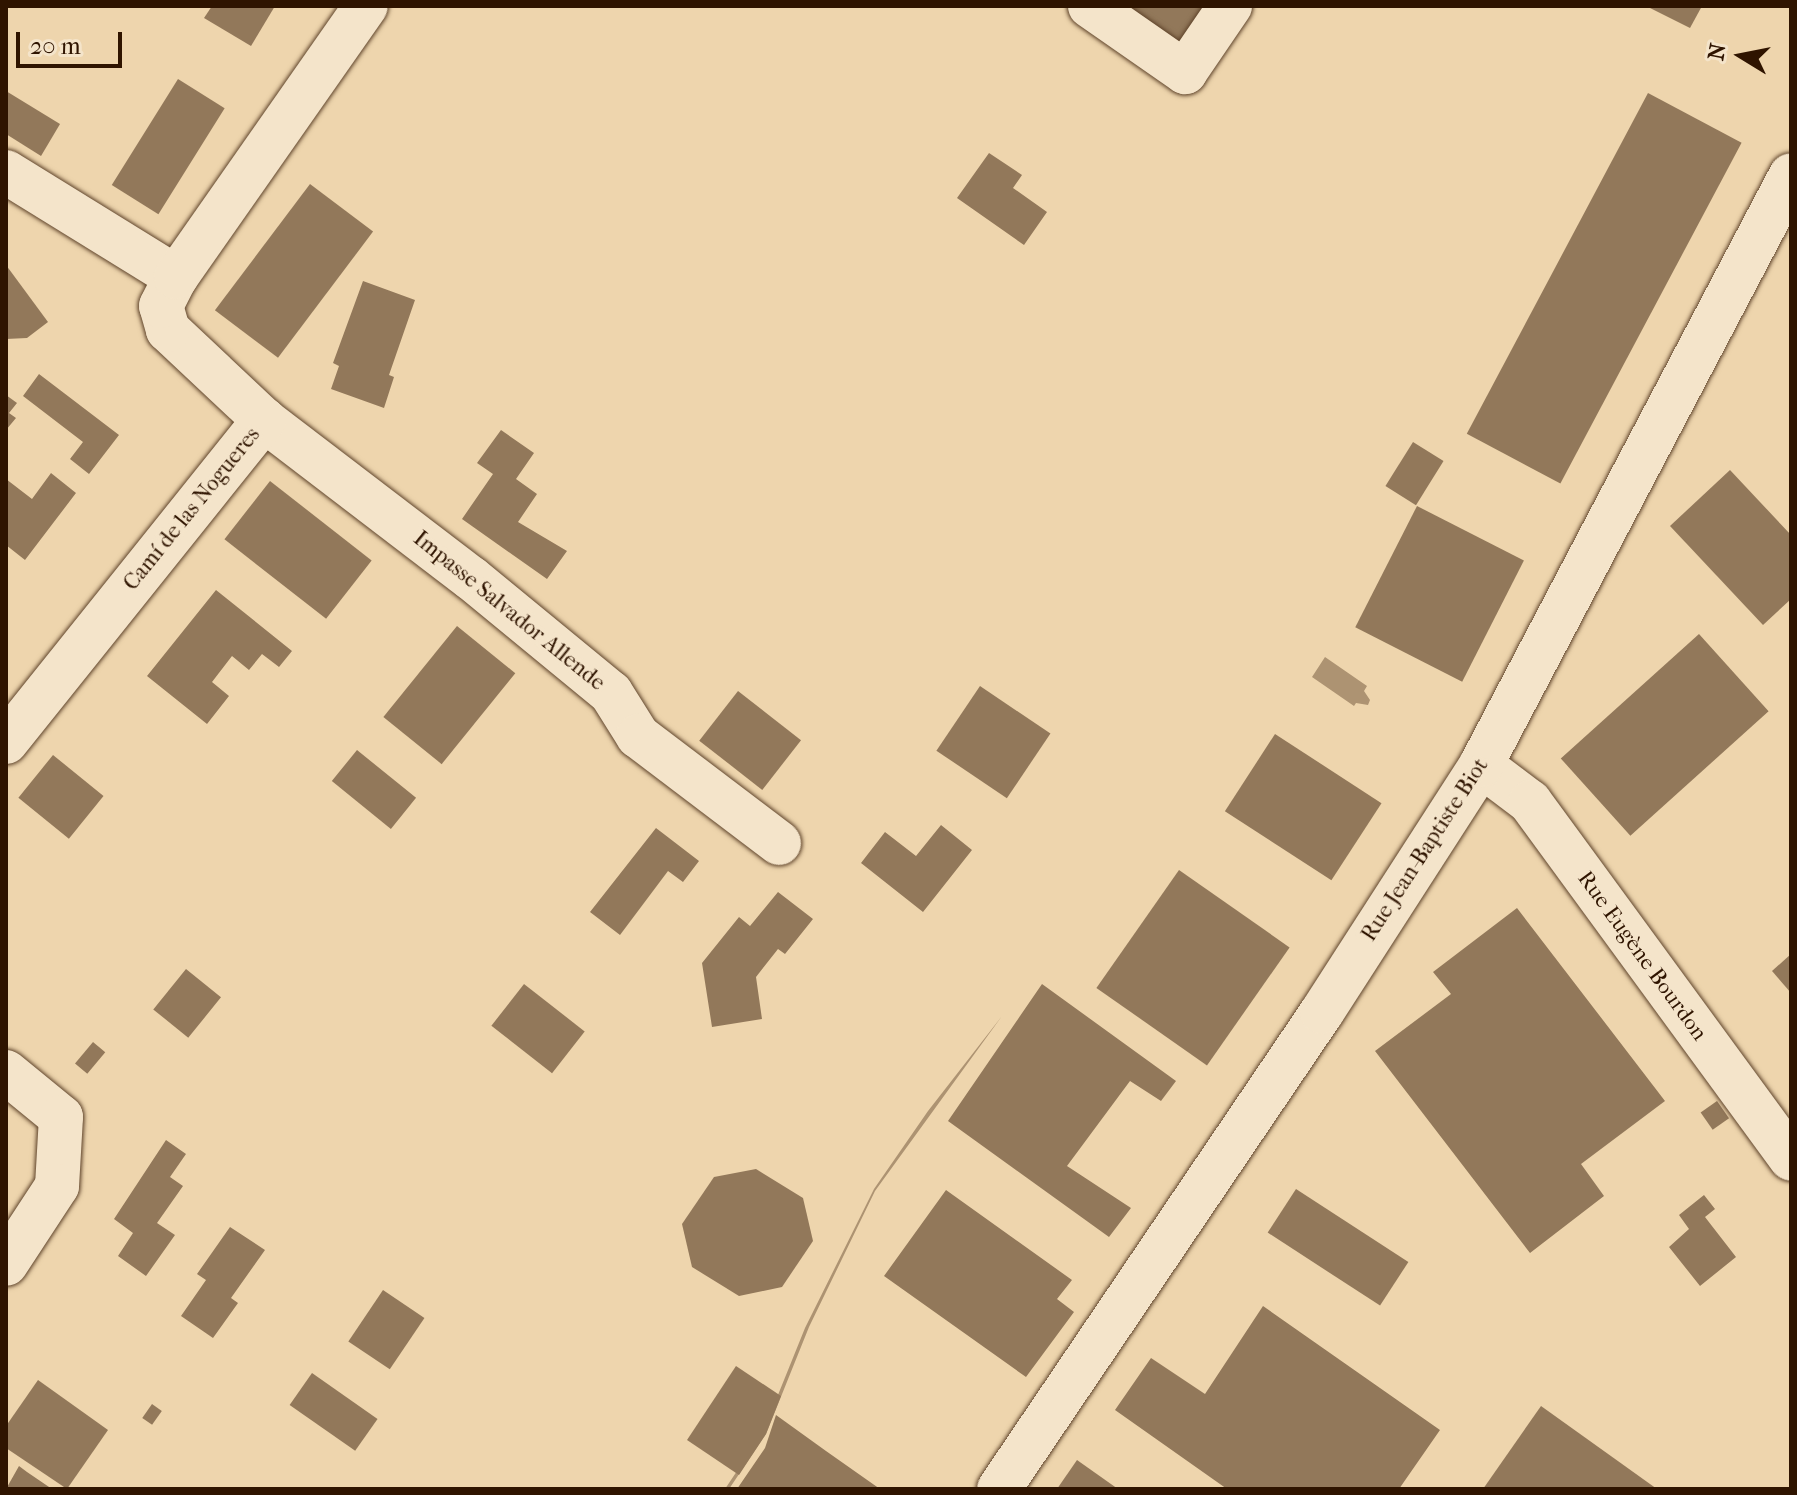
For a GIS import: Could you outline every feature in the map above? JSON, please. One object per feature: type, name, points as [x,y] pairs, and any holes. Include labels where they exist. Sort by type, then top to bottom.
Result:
[{"type":"street","name":"Camí de las Nogueres","points":[[6,742],[264,420],[168,330],[161,306],[176,277],[366,6]]},
{"type":"street","points":[[1090,6],[1185,72],[1230,6]]},
{"type":"street","points":[[6,172],[176,277]]},
{"type":"street","name":"Rue Jean-Baptiste Biot","points":[[999,1489],[1313,1025],[1481,765],[1791,175]]},
{"type":"street","name":"Impasse Salvador Allende","points":[[264,420],[506,607],[611,693],[638,736],[779,843]]},
{"type":"street","name":"Rue Eugène Bourdon","points":[[1481,765],[1530,802],[1791,1159]]},
{"type":"street","points":[[6,1072],[61,1117],[57,1186],[6,1264]]},
{"type":"shaded area","points":[[1325,657],[1367,686],[1364,691],[1370,700],[1368,705],[1356,703],[1354,706],[1312,677]]},
{"type":"shaded area","points":[[1002,1016],[875,1191],[809,1327],[766,1434],[729,1489],[725,1489],[763,1432],[805,1328],[874,1189],[928,1111]]},
{"type":"building","points":[[212,6],[275,6],[251,46],[204,18]]},
{"type":"building","points":[[1114,6],[1211,6],[1179,52]]},
{"type":"building","points":[[1646,6],[1702,6],[1690,28]]},
{"type":"building","points":[[178,79],[225,108],[158,214],[112,185]]},
{"type":"building","points":[[6,91],[60,124],[41,156],[6,134]]},
{"type":"building","points":[[1648,93],[1742,143],[1560,484],[1467,434]]},
{"type":"building","points":[[989,153],[1022,175],[1013,188],[1047,212],[1024,245],[957,198]]},
{"type":"building","points":[[310,184],[373,232],[278,358],[215,310]]},
{"type":"building","points":[[6,265],[48,322],[27,338],[6,339]]},
{"type":"building","points":[[363,281],[415,300],[389,375],[394,377],[384,408],[331,389],[339,366],[333,363]]},
{"type":"building","points":[[39,374],[119,435],[89,474],[70,459],[83,442],[23,396]]},
{"type":"building","points":[[6,395],[17,403],[9,413],[16,418],[6,430]]},
{"type":"building","points":[[501,430],[534,453],[516,479],[537,494],[518,522],[567,551],[547,579],[462,519],[493,474],[477,463]]},
{"type":"building","points":[[1413,442],[1444,461],[1416,505],[1385,486]]},
{"type":"building","points":[[1730,470],[1791,535],[1791,599],[1763,625],[1670,526]]},
{"type":"building","points":[[51,473],[76,493],[25,560],[6,545],[6,479],[32,499]]},
{"type":"building","points":[[270,481],[372,560],[326,619],[224,539]]},
{"type":"building","points":[[1417,506],[1524,560],[1462,682],[1355,627]]},
{"type":"building","points":[[216,590],[292,651],[279,667],[262,654],[249,670],[232,656],[212,682],[229,696],[207,724],[147,676]]},
{"type":"building","points":[[457,626],[515,673],[442,764],[383,717]]},
{"type":"building","points":[[1699,634],[1769,711],[1630,836],[1561,758]]},
{"type":"building","points":[[980,686],[1050,734],[1007,798],[936,751]]},
{"type":"building","points":[[738,691],[801,740],[762,790],[699,741]]},
{"type":"building","points":[[1275,734],[1382,803],[1331,880],[1225,811]]},
{"type":"building","points":[[357,750],[416,798],[391,829],[332,781]]},
{"type":"building","points":[[53,755],[104,796],[69,839],[18,798]]},
{"type":"building","points":[[941,825],[972,850],[923,912],[861,863],[885,832],[916,856]]},
{"type":"building","points":[[656,828],[699,861],[683,882],[668,871],[620,935],[590,912]]},
{"type":"building","points":[[1179,870],[1290,947],[1207,1065],[1096,988]]},
{"type":"building","points":[[778,892],[813,919],[785,954],[778,949],[756,977],[762,1019],[712,1027],[702,963],[739,917],[750,926]]},
{"type":"building","points":[[1517,908],[1665,1101],[1581,1164],[1604,1196],[1530,1253],[1375,1051],[1451,994],[1433,972]]},
{"type":"building","points":[[1791,954],[1791,993],[1772,971]]},
{"type":"building","points":[[186,969],[221,997],[188,1038],[153,1009]]},
{"type":"building","points":[[524,984],[585,1031],[552,1073],[491,1026]]},
{"type":"building","points":[[1042,984],[1176,1081],[1161,1101],[1130,1081],[1067,1166],[1131,1208],[1109,1237],[948,1121]]},
{"type":"building","points":[[93,1042],[105,1052],[87,1074],[75,1063]]},
{"type":"building","points":[[1717,1101],[1729,1118],[1713,1130],[1701,1112]]},
{"type":"building","points":[[166,1140],[186,1154],[170,1177],[183,1186],[157,1223],[175,1235],[146,1276],[118,1256],[133,1233],[114,1219]]},
{"type":"building","points":[[756,1169],[803,1198],[813,1241],[782,1287],[739,1296],[692,1267],[682,1224],[714,1177]]},
{"type":"building","points":[[1296,1189],[1408,1262],[1380,1306],[1268,1233]]},
{"type":"building","points":[[946,1190],[1072,1280],[1057,1299],[1074,1312],[1026,1377],[884,1276]]},
{"type":"building","points":[[1704,1195],[1715,1209],[1705,1217],[1736,1257],[1700,1286],[1669,1247],[1689,1229],[1679,1215]]},
{"type":"building","points":[[230,1227],[265,1250],[231,1298],[238,1303],[213,1338],[181,1316],[206,1280],[197,1274]]},
{"type":"building","points":[[383,1290],[424,1318],[390,1369],[348,1341]]},
{"type":"building","points":[[1263,1306],[1440,1430],[1399,1489],[1227,1489],[1115,1410],[1151,1358],[1205,1394]]},
{"type":"building","points":[[736,1366],[781,1396],[766,1434],[739,1475],[687,1440]]},
{"type":"building","points":[[312,1373],[378,1419],[355,1451],[290,1405]]},
{"type":"building","points":[[38,1380],[108,1430],[67,1489],[6,1448],[6,1426]]},
{"type":"building","points":[[152,1404],[162,1411],[152,1425],[142,1418]]},
{"type":"building","points":[[1541,1406],[1657,1489],[1483,1489]]},
{"type":"building","points":[[776,1415],[880,1489],[737,1489],[765,1448]]},
{"type":"building","points":[[1077,1460],[1118,1489],[1057,1489]]},
{"type":"building","points":[[19,1466],[27,1472],[52,1489],[6,1489]]}]
